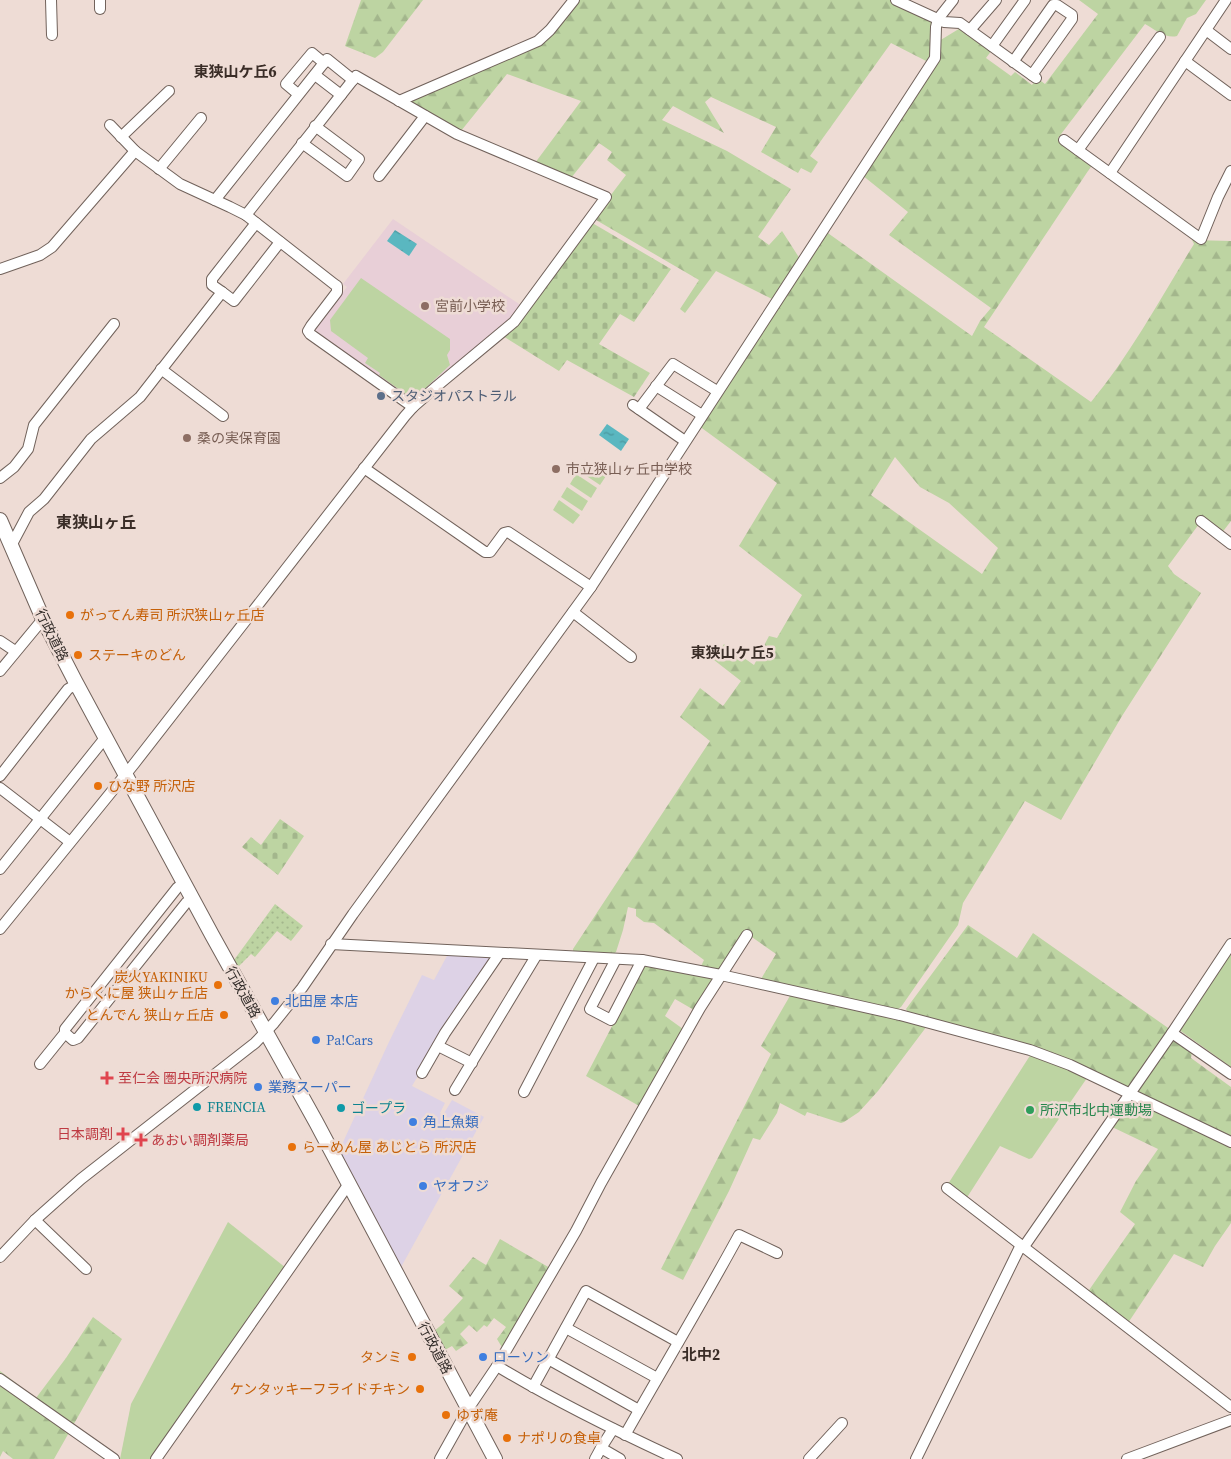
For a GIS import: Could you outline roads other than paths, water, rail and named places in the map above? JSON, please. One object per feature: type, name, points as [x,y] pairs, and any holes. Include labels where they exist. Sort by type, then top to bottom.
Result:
[{"type":"highway","name":"行政道路","points":[[1,526],[43,619],[76,684],[266,1032],[495,1459]]},
{"type":"street","points":[[51,0],[52,35]]},
{"type":"street","points":[[399,102],[538,41],[550,30],[574,0]]},
{"type":"street","points":[[896,0],[944,22],[960,22],[1013,62],[1034,77],[1072,19],[1072,15],[1058,4],[1054,6],[1013,62]]},
{"type":"street","points":[[0,1257],[35,1220],[81,1179],[255,1043],[302,988],[591,587],[935,58],[938,19],[953,0]]},
{"type":"street","points":[[970,30],[996,0]]},
{"type":"street","points":[[992,46],[1025,0]]},
{"type":"street","points":[[1110,173],[1206,30],[1227,3]]},
{"type":"street","points":[[1206,30],[1231,50]]},
{"type":"street","points":[[1078,150],[1160,37]]},
{"type":"street","points":[[298,94],[286,84],[312,53],[324,63]]},
{"type":"street","points":[[215,200],[327,60],[353,80]]},
{"type":"street","points":[[1185,61],[1231,95]]},
{"type":"street","points":[[315,75],[341,95]]},
{"type":"street","points":[[2,922],[125,774],[413,407],[511,325],[606,197],[457,134],[356,76],[246,215]]},
{"type":"street","points":[[122,138],[169,92]]},
{"type":"street","points":[[379,176],[425,116]]},
{"type":"street","points":[[159,169],[201,118]]},
{"type":"street","points":[[110,125],[135,151],[180,184],[246,215],[334,284],[338,289],[308,331],[413,407]]},
{"type":"street","points":[[302,143],[347,176],[359,160],[315,126]]},
{"type":"street","points":[[1064,140],[1201,239],[1231,171]]},
{"type":"street","points":[[0,269],[40,255],[52,247],[135,151]]},
{"type":"street","points":[[256,223],[212,279],[212,285],[234,301],[280,242]]},
{"type":"street","points":[[11,546],[29,512],[44,499],[91,439],[140,397],[222,292]]},
{"type":"street","points":[[0,478],[14,467],[28,449],[34,425],[114,324]]},
{"type":"street","points":[[685,441],[636,407],[673,364],[717,391]]},
{"type":"street","points":[[161,369],[223,416]]},
{"type":"street","points":[[656,386],[702,415]]},
{"type":"street","points":[[364,468],[485,552],[490,552],[504,533],[508,532],[591,587]]},
{"type":"street","points":[[1202,522],[1231,544]]},
{"type":"street","points":[[572,612],[631,657]]},
{"type":"street","points":[[0,671],[43,619]]},
{"type":"street","points":[[0,641],[15,651]]},
{"type":"street","points":[[0,776],[68,689],[76,684]]},
{"type":"street","points":[[0,869],[105,738]]},
{"type":"street","points":[[0,788],[70,842]]},
{"type":"street","points":[[40,1064],[65,1033],[65,1029],[177,888],[184,883]]},
{"type":"street","points":[[65,1033],[73,1040],[78,1038],[186,903],[192,899]]},
{"type":"street","points":[[440,1459],[468,1409],[497,1366],[576,1231],[640,1112],[700,1008],[747,935]]},
{"type":"street","points":[[332,944],[642,960],[721,975],[900,1015],[1030,1050],[1070,1065],[1231,1142]]},
{"type":"street","points":[[916,1459],[1022,1246],[1033,1236],[1231,944]]},
{"type":"street","points":[[422,1073],[499,954]]},
{"type":"street","points":[[455,1090],[536,956]]},
{"type":"street","points":[[524,1092],[594,958]]},
{"type":"street","points":[[616,959],[590,1009],[611,1020],[642,960]]},
{"type":"street","points":[[1172,1033],[1231,1074]]},
{"type":"street","points":[[438,1046],[472,1063]]},
{"type":"street","points":[[156,1459],[348,1185]]},
{"type":"street","points":[[947,1188],[1231,1407]]},
{"type":"street","points":[[35,1220],[86,1269]]},
{"type":"street","points":[[625,1435],[694,1316],[738,1235],[777,1253]]},
{"type":"street","points":[[532,1387],[586,1291],[678,1342]]},
{"type":"street","points":[[566,1328],[657,1378]]},
{"type":"street","points":[[548,1359],[639,1410]]},
{"type":"street","points":[[497,1366],[532,1387],[676,1459]]},
{"type":"street","points":[[0,1379],[114,1459]]},
{"type":"street","points":[[1127,1459],[1231,1420]]},
{"type":"street","points":[[809,1459],[842,1423]]},
{"type":"street","points":[[594,1459],[613,1429]]},
{"type":"street","points":[[601,1448],[620,1459]]},
{"type":"water","points":[[395,230],[417,244],[409,256],[387,241]]},
{"type":"water","points":[[607,424],[629,439],[621,451],[599,435]]},
{"type":"place","name":"宮前小学校","points":[[425,306]]},
{"type":"place","name":"スタジオパストラル","points":[[381,396]]},
{"type":"place","name":"桑の実保育園","points":[[187,438]]},
{"type":"place","name":"市立狭山ヶ丘中学校","points":[[556,469]]},
{"type":"place","name":"がってん寿司 所沢狭山ヶ丘店","points":[[70,615]]},
{"type":"place","name":"ステーキのどん","points":[[78,655]]},
{"type":"place","name":"ひな野 所沢店","points":[[98,786]]},
{"type":"place","name":"炭火YAKINIKU からくに屋 狭山ヶ丘店","points":[[218,985]]},
{"type":"place","name":"北田屋 本店","points":[[275,1001]]},
{"type":"place","name":"とんでん 狭山ヶ丘店","points":[[224,1015]]},
{"type":"place","name":"Pa!Cars","points":[[316,1040]]},
{"type":"place","name":"至仁会 圏央所沢病院","points":[[107,1078]]},
{"type":"place","name":"業務スーパー","points":[[258,1087]]},
{"type":"place","name":"FRENCIA","points":[[197,1107]]},
{"type":"place","name":"ゴープラ","points":[[341,1108]]},
{"type":"place","name":"所沢市北中運動場","points":[[1030,1110]]},
{"type":"place","name":"角上魚類","points":[[413,1122]]},
{"type":"place","name":"日本調剤","points":[[123,1134]]},
{"type":"place","name":"あおい調剤薬局","points":[[141,1140]]},
{"type":"place","name":"らーめん屋 あじとら 所沢店","points":[[292,1147]]},
{"type":"place","name":"ヤオフジ","points":[[423,1186]]},
{"type":"place","name":"タンミ","points":[[412,1357]]},
{"type":"place","name":"ローソン","points":[[483,1357]]},
{"type":"place","name":"ケンタッキーフライドチキン","points":[[420,1389]]},
{"type":"place","name":"ゆず庵","points":[[446,1415]]},
{"type":"place","name":"ナポリの食卓","points":[[507,1438]]},
{"type":"district","name":"東狭山ケ丘6","points":[[235,71]]},
{"type":"district","name":"東狭山ヶ丘","points":[[96,522]]},
{"type":"district","name":"東狭山ケ丘5","points":[[732,652]]},
{"type":"district","name":"北中2","points":[[701,1354]]}]
